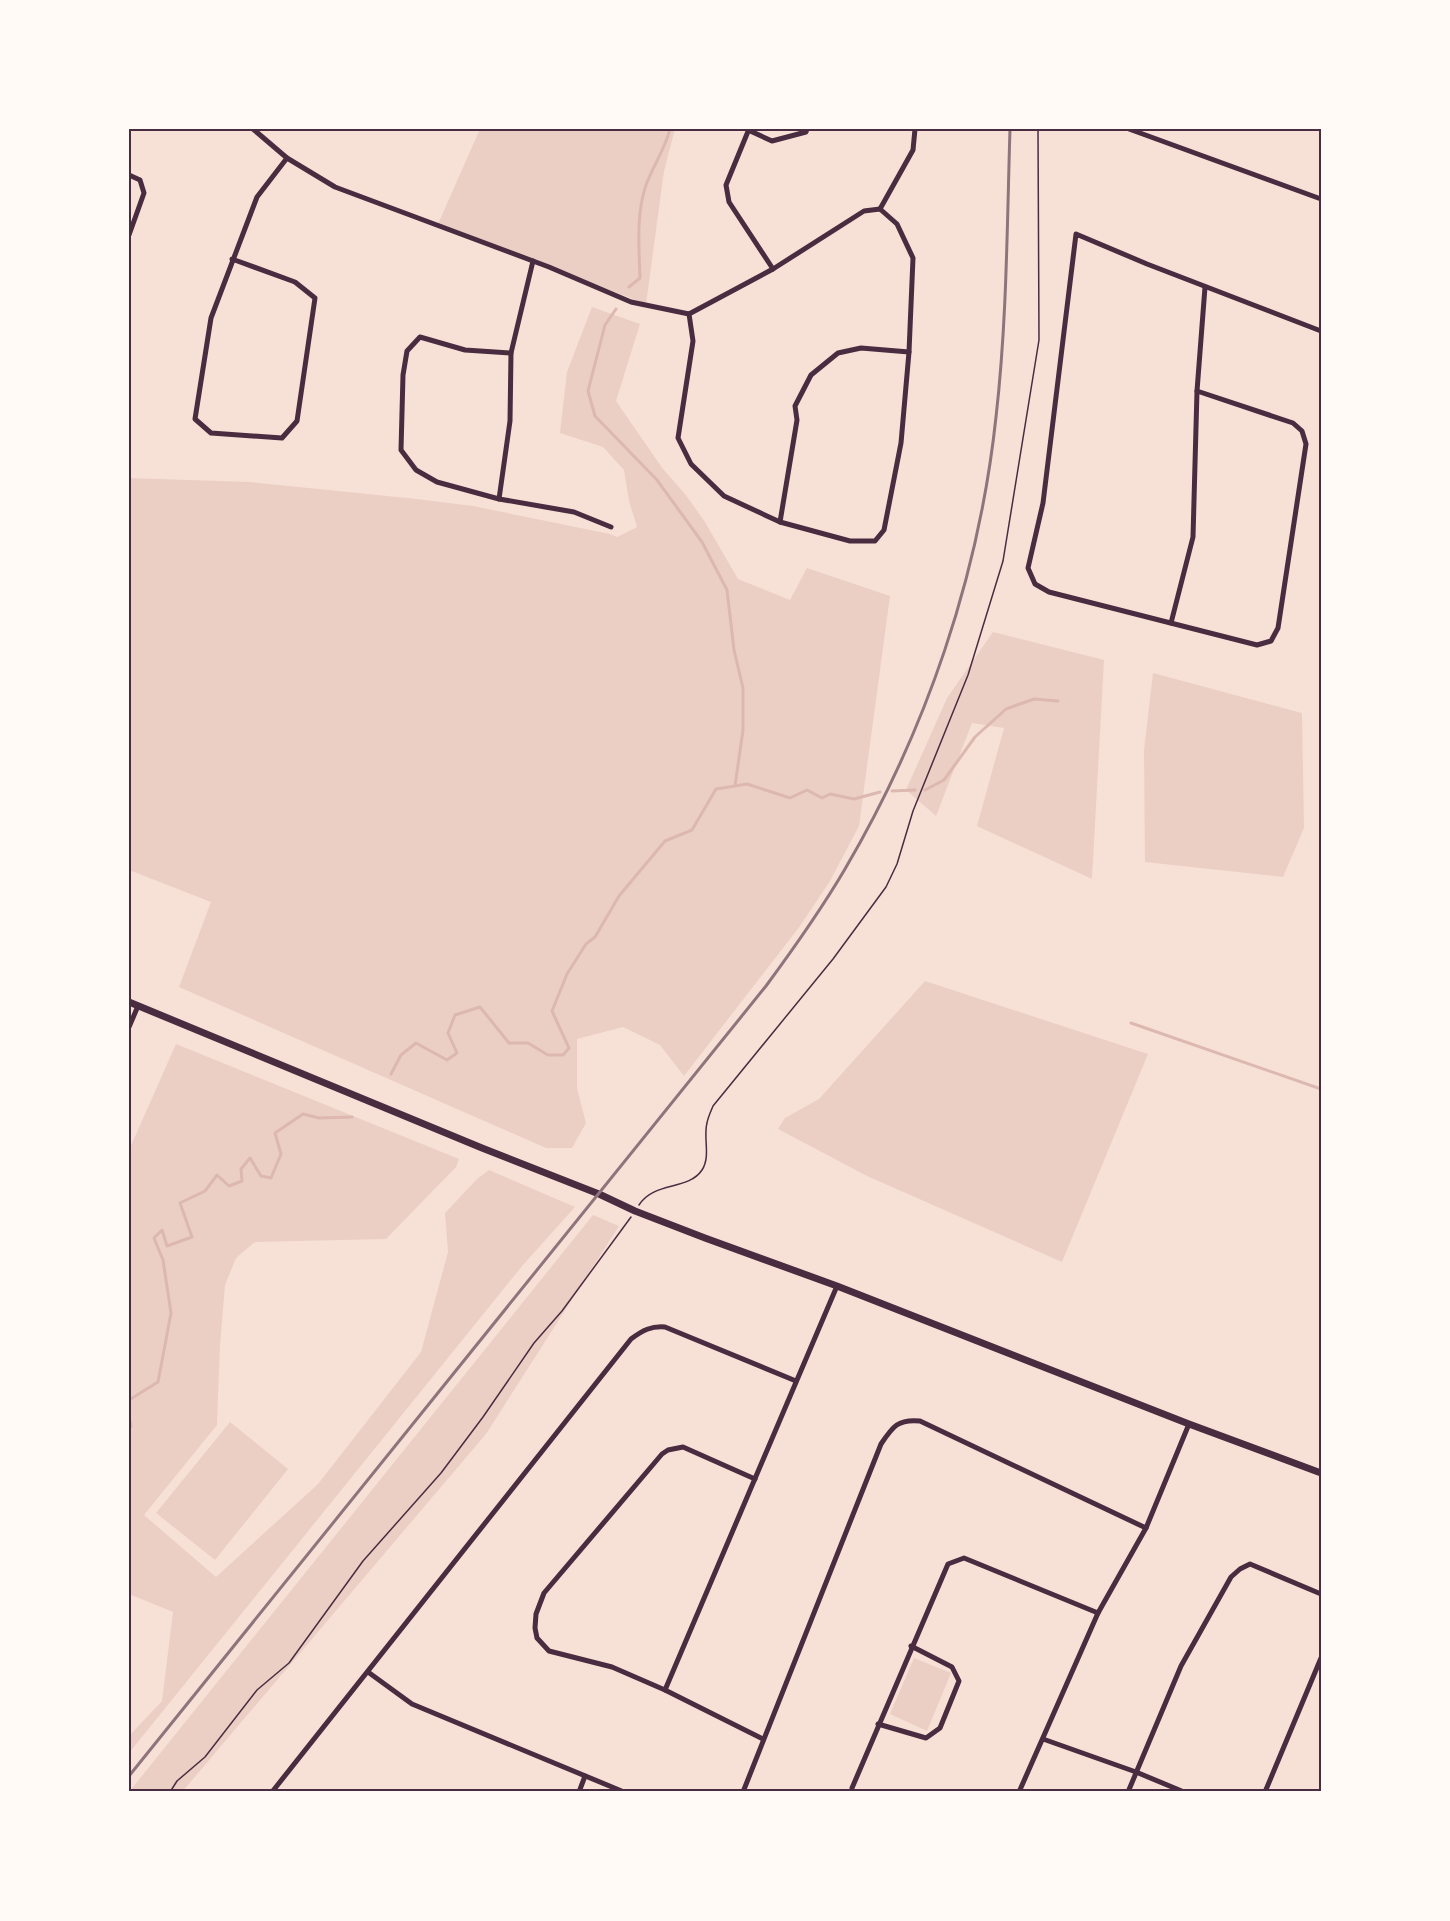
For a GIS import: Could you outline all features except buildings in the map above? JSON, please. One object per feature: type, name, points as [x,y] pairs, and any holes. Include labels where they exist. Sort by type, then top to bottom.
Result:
[{"type":"main road","points":[[129,1002],[599,1194],[635,1211],[837,1286],[1189,1424],[1321,1473]]},
{"type":"street","points":[[253,129],[287,158],[334,187],[533,261],[631,302],[689,314],[773,269],[864,211],[880,209],[897,224],[913,258],[909,352],[901,443],[884,530],[875,541],[850,540],[780,522],[724,496],[691,464],[678,438],[693,340],[689,314]]},
{"type":"street","points":[[773,269],[729,202],[726,185],[749,130],[772,141],[806,132],[807,129]]},
{"type":"street","points":[[880,209],[913,150],[915,129]]},
{"type":"street","points":[[1129,129],[1321,199]]},
{"type":"street","points":[[232,259],[295,282],[315,297],[297,421],[282,438],[211,433],[195,419],[211,318],[232,259],[257,197],[287,158]]},
{"type":"street","points":[[129,175],[140,180],[144,193],[129,235]]},
{"type":"street","points":[[1197,391],[1293,423],[1302,431],[1306,444],[1278,628],[1271,641],[1257,645],[1049,592],[1035,585],[1028,568],[1042,503],[1076,234],[1321,331]]},
{"type":"street","points":[[499,500],[510,421],[511,353],[533,261]]},
{"type":"street","points":[[1172,623],[1192,537],[1197,391],[1205,287]]},
{"type":"street","points":[[511,353],[465,350],[420,337],[407,351],[403,375],[401,450],[416,470],[437,482],[499,500],[574,512],[611,528]]},
{"type":"street","points":[[780,522],[798,420],[795,406],[811,375],[838,353],[861,348],[909,352]]},
{"type":"street","points":[[129,1027],[138,1006]]},
{"type":"street","points":[[665,1690],[837,1286]]},
{"type":"street","points":[[272,1792],[631,1339],[655,1326],[665,1327],[796,1382]]},
{"type":"street","points":[[743,1792],[881,1444],[899,1423],[908,1420],[920,1421],[1146,1528]]},
{"type":"street","points":[[1019,1792],[1098,1613],[1146,1528],[1189,1424]]},
{"type":"street","points":[[755,1479],[691,1449],[683,1447],[668,1450],[657,1459],[544,1593],[536,1614],[535,1628],[537,1638],[549,1651],[612,1667],[665,1690],[763,1739]]},
{"type":"street","points":[[852,1792],[878,1724],[948,1564],[964,1558],[1098,1613]]},
{"type":"street","points":[[1128,1792],[1181,1666],[1231,1577],[1250,1564],[1321,1594]]},
{"type":"street","points":[[878,1724],[927,1738],[940,1728],[957,1690],[959,1681],[952,1667],[911,1646]]},
{"type":"street","points":[[1264,1792],[1321,1658]]},
{"type":"street","points":[[368,1672],[412,1704],[624,1792]]},
{"type":"street","points":[[1043,1739],[1136,1772],[1184,1792]]},
{"type":"street","points":[[579,1792],[585,1776]]},
{"type":"path","points":[[641,1201],[652,1192],[696,1177],[704,1168],[706,1124],[713,1106],[833,959],[886,887],[897,864],[913,811],[968,675],[1003,561],[1039,340],[1038,129]]},
{"type":"path","points":[[170,1792],[177,1781],[205,1757],[257,1690],[289,1663],[363,1561],[441,1473],[534,1343],[562,1311],[630,1218]]},
{"type":"shaded area","points":[[480,129],[675,129],[664,171],[646,304],[438,224]]},
{"type":"shaded area","points":[[592,307],[640,324],[616,401],[663,469],[705,522],[738,579],[790,600],[807,568],[890,596],[859,826],[830,881],[800,926],[684,1076],[660,1045],[623,1027],[577,1039],[577,1088],[586,1123],[572,1148],[546,1148],[179,987],[211,902],[129,870],[129,478],[250,482],[417,499],[473,506],[617,537],[637,527],[629,501],[624,470],[603,447],[560,433],[567,372]]},
{"type":"shaded area","points":[[993,632],[1104,660],[1092,879],[977,826],[1004,728],[972,723],[936,816],[906,790],[947,698]]},
{"type":"shaded area","points":[[1153,673],[1302,713],[1304,828],[1283,877],[1145,862],[1144,750]]},
{"type":"shaded area","points":[[925,981],[1148,1054],[1062,1262],[867,1176],[778,1129],[785,1118],[819,1099]]},
{"type":"shaded area","points":[[176,1044],[459,1159],[456,1167],[386,1239],[255,1242],[236,1258],[225,1285],[217,1425],[144,1515],[216,1577],[318,1484],[421,1352],[448,1252],[445,1213],[477,1179],[489,1170],[575,1207],[523,1265],[129,1753],[129,1736],[162,1701],[173,1612],[129,1594],[129,1150]]},
{"type":"shaded area","points":[[593,1215],[619,1226],[486,1434],[182,1792],[129,1792]]},
{"type":"shaded area","points":[[230,1422],[288,1469],[215,1560],[156,1513]]},
{"type":"shaded area","points":[[914,1658],[951,1673],[927,1731],[890,1714]]},
{"type":"waterway","points":[[629,287],[640,278],[639,231],[643,196],[670,129]]},
{"type":"waterway","points":[[391,1074],[401,1055],[416,1043],[447,1060],[457,1053],[448,1033],[455,1015],[480,1007],[509,1043],[528,1043],[548,1055],[563,1055],[569,1048],[552,1011],[567,974],[586,944],[595,937],[619,896],[665,841],[692,830],[716,789],[735,786],[743,730],[743,688],[734,650],[727,590],[702,542],[657,480],[595,416],[588,391],[605,325],[616,309]]},
{"type":"waterway","points":[[925,790],[944,780],[975,737],[1006,709],[1034,699],[1058,701]]},
{"type":"waterway","points":[[735,786],[747,784],[790,798],[807,790],[822,798],[830,794],[854,799],[880,792]]},
{"type":"waterway","points":[[892,791],[915,790]]},
{"type":"waterway","points":[[1131,1023],[1321,1089]]},
{"type":"waterway","points":[[129,1400],[158,1382],[171,1313],[163,1260],[154,1238],[162,1230],[167,1246],[192,1237],[180,1203],[205,1191],[217,1175],[229,1186],[242,1181],[241,1169],[250,1158],[261,1176],[271,1178],[281,1154],[275,1133],[303,1114],[319,1118],[352,1117]]},
{"type":"waterway","points":[[129,1417],[131,1426],[129,1429]]},
{"type":"railway","points":[[129,1776],[766,986],[826,899],[874,816],[900,763],[945,651],[977,535],[988,476],[1000,381],[1010,129]]}]
